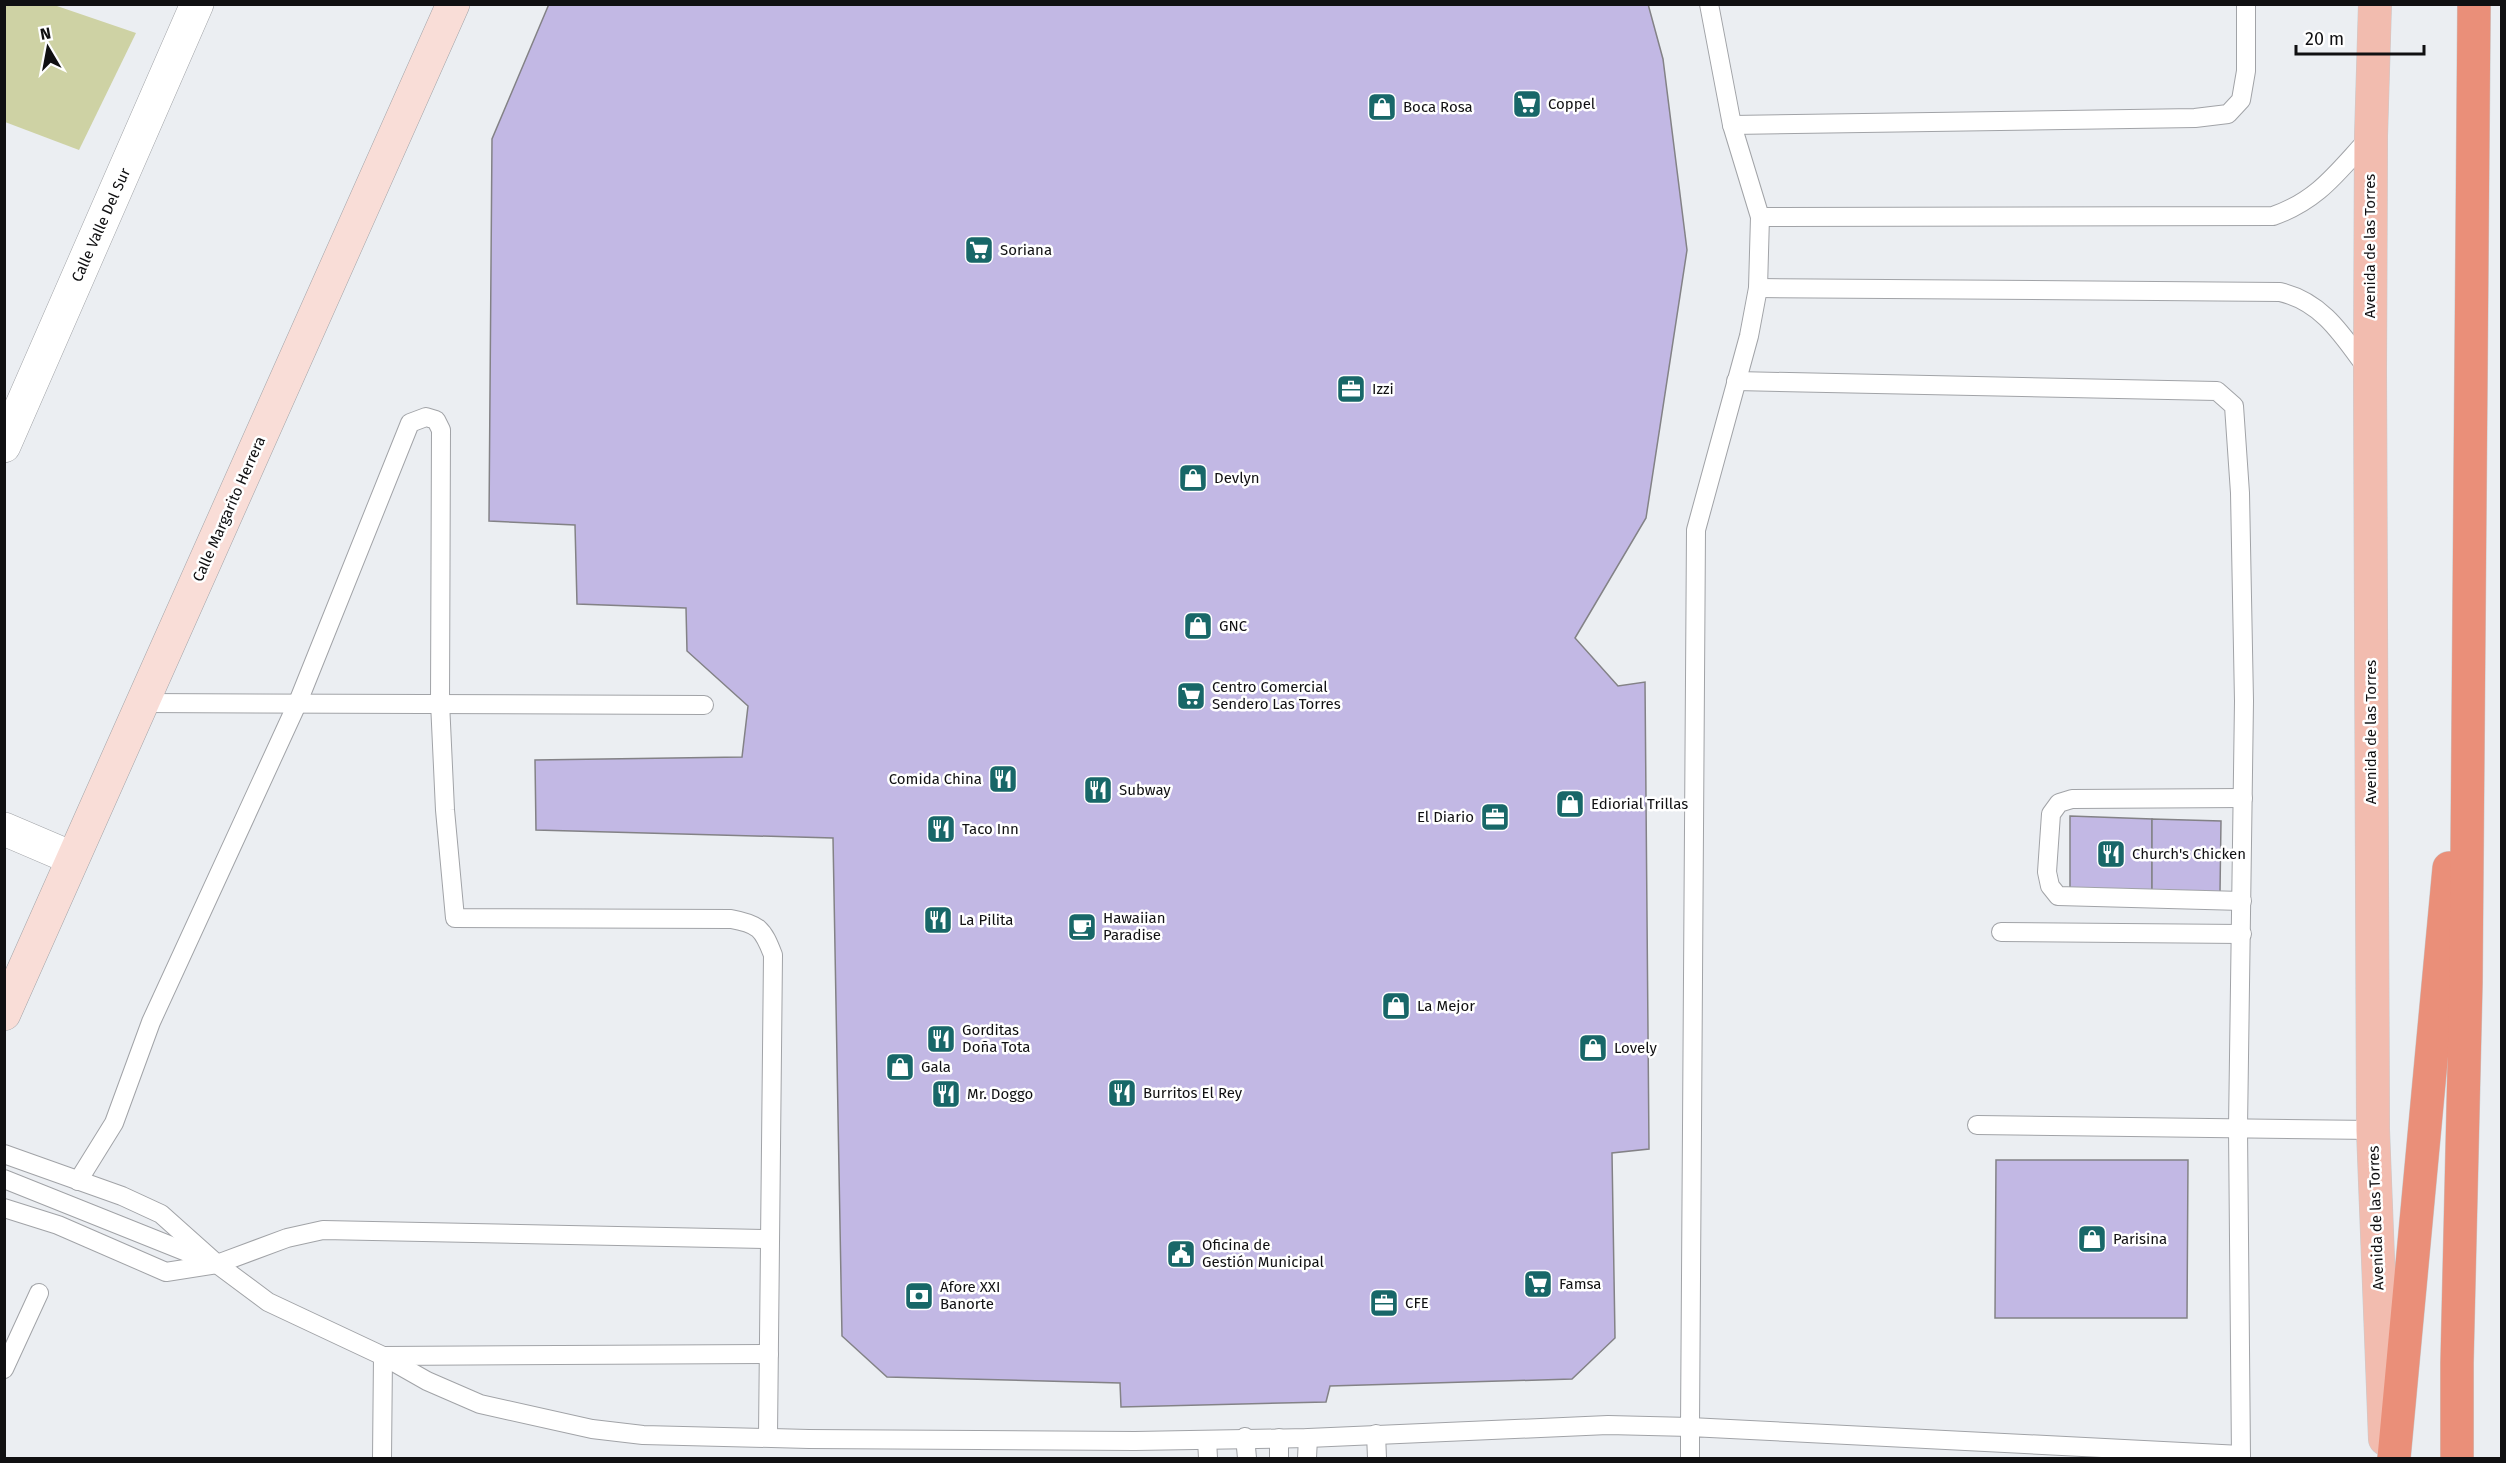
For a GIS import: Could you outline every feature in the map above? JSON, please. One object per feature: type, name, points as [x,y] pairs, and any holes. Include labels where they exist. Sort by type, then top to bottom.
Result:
[{"type":"highway","points":[[2457,1458],[2468,720],[2474,4]]},
{"type":"highway","points":[[2394,1458],[2413,1271],[2445,900],[2468,720]]},
{"type":"main road","name":"Avenida de las Torres","points":[[2375,4],[2371,136],[2370,372],[2373,1130],[2386,1458]]},
{"type":"street","name":"Calle Valle Del Sur","points":[[4,446],[197,4]]},
{"type":"street","name":"Calle Margarito Herrera","points":[[4,1014],[453,4]]},
{"type":"street","points":[[4,829],[72,858]]},
{"type":"lane","points":[[1690,1458],[1696,530],[1758,288],[1760,217],[1732,125],[1709,4]]},
{"type":"lane","points":[[1732,125],[2183,119],[2228,114],[2241,99],[2246,71],[2246,12]]},
{"type":"lane","points":[[1760,217],[2273,216],[2313,197],[2371,136]]},
{"type":"lane","points":[[1758,288],[2280,292],[2298,296],[2330,318],[2370,372]]},
{"type":"lane","points":[[4,1154],[122,1196],[161,1214],[217,1264],[268,1302],[383,1356],[427,1381],[480,1404],[592,1429],[643,1435],[768,1436],[1135,1450],[1207,1449],[1245,1437],[1308,1438],[1608,1425],[1690,1427],[2241,1457],[2238,1128],[2243,798],[2240,493],[2234,406],[2217,391],[1736,381]]},
{"type":"lane","points":[[78,1181],[114,1123],[151,1022],[298,702],[410,423],[426,417],[436,420],[441,430],[440,702],[445,810],[455,918],[731,919],[754,923],[767,938],[774,955],[768,1436]]},
{"type":"lane","points":[[142,703],[440,702],[704,705]]},
{"type":"lane","points":[[2242,901],[2058,897],[2050,886],[2047,872],[2050,814],[2059,803],[2072,799],[2243,798]]},
{"type":"lane","points":[[2001,932],[2242,934]]},
{"type":"lane","points":[[1977,1125],[2373,1130]]},
{"type":"lane","points":[[4,1179],[217,1264]]},
{"type":"lane","points":[[4,1208],[58,1225],[166,1272],[217,1264],[287,1238],[323,1230],[770,1239]]},
{"type":"lane","points":[[4,1368],[39,1293]]},
{"type":"lane","points":[[383,1356],[769,1354]]},
{"type":"lane","points":[[382,1458],[383,1356]]},
{"type":"lane","points":[[1376,1434],[1377,1458]]},
{"type":"lane","points":[[1245,1437],[1247,1458]]},
{"type":"lane","points":[[1279,1438],[1279,1458]]},
{"type":"lane","points":[[1307,1458],[1308,1438]]},
{"type":"green space","points":[[4,5],[54,5],[136,33],[79,150],[5,122]]},
{"type":"building","name":"Centro Comercial Sendero Las Torres","points":[[549,4],[1648,4],[1663,59],[1687,250],[1646,518],[1575,638],[1618,686],[1645,682],[1649,1149],[1612,1153],[1615,1338],[1572,1379],[1330,1386],[1326,1402],[1121,1407],[1120,1383],[887,1377],[842,1336],[833,838],[536,830],[535,760],[742,757],[748,706],[687,651],[686,608],[577,604],[575,525],[489,521],[492,139]]},
{"type":"building","name":"Church's Chicken","points":[[2070,816],[2152,819],[2152,891],[2070,888]]},
{"type":"building","points":[[2152,819],[2221,821],[2220,892],[2152,891]]},
{"type":"building","name":"Parisina","points":[[1996,1160],[2188,1160],[2187,1318],[1995,1318]]},
{"type":"place","name":"Coppel","points":[[1527,104]]},
{"type":"place","name":"Boca Rosa","points":[[1382,107]]},
{"type":"place","name":"Soriana","points":[[979,250]]},
{"type":"place","name":"Izzi","points":[[1351,389]]},
{"type":"place","name":"Devlyn","points":[[1193,478]]},
{"type":"place","name":"GNC","points":[[1198,626]]},
{"type":"place","name":"Centro Comercial Sendero Las Torres","points":[[1191,696]]},
{"type":"place","name":"Comida China","points":[[1003,779]]},
{"type":"place","name":"Subway","points":[[1098,790]]},
{"type":"place","name":"Ediorial Trillas","points":[[1570,804]]},
{"type":"place","name":"El Diario","points":[[1495,817]]},
{"type":"place","name":"Taco Inn","points":[[941,829]]},
{"type":"place","name":"Church's Chicken","points":[[2111,854]]},
{"type":"place","name":"La Pilita","points":[[938,920]]},
{"type":"place","name":"Hawaiian Paradise","points":[[1082,927]]},
{"type":"place","name":"La Mejor","points":[[1396,1006]]},
{"type":"place","name":"Gorditas Doña Tota","points":[[941,1039]]},
{"type":"place","name":"Lovely","points":[[1593,1048]]},
{"type":"place","name":"Gala","points":[[900,1067]]},
{"type":"place","name":"Burritos El Rey","points":[[1122,1093]]},
{"type":"place","name":"Mr. Doggo","points":[[946,1094]]},
{"type":"place","name":"Parisina","points":[[2092,1239]]},
{"type":"place","name":"Oficina de Gestión Municipal","points":[[1181,1254]]},
{"type":"place","name":"Famsa","points":[[1538,1284]]},
{"type":"place","name":"Afore XXI Banorte","points":[[919,1296]]},
{"type":"place","name":"CFE","points":[[1384,1303]]}]
